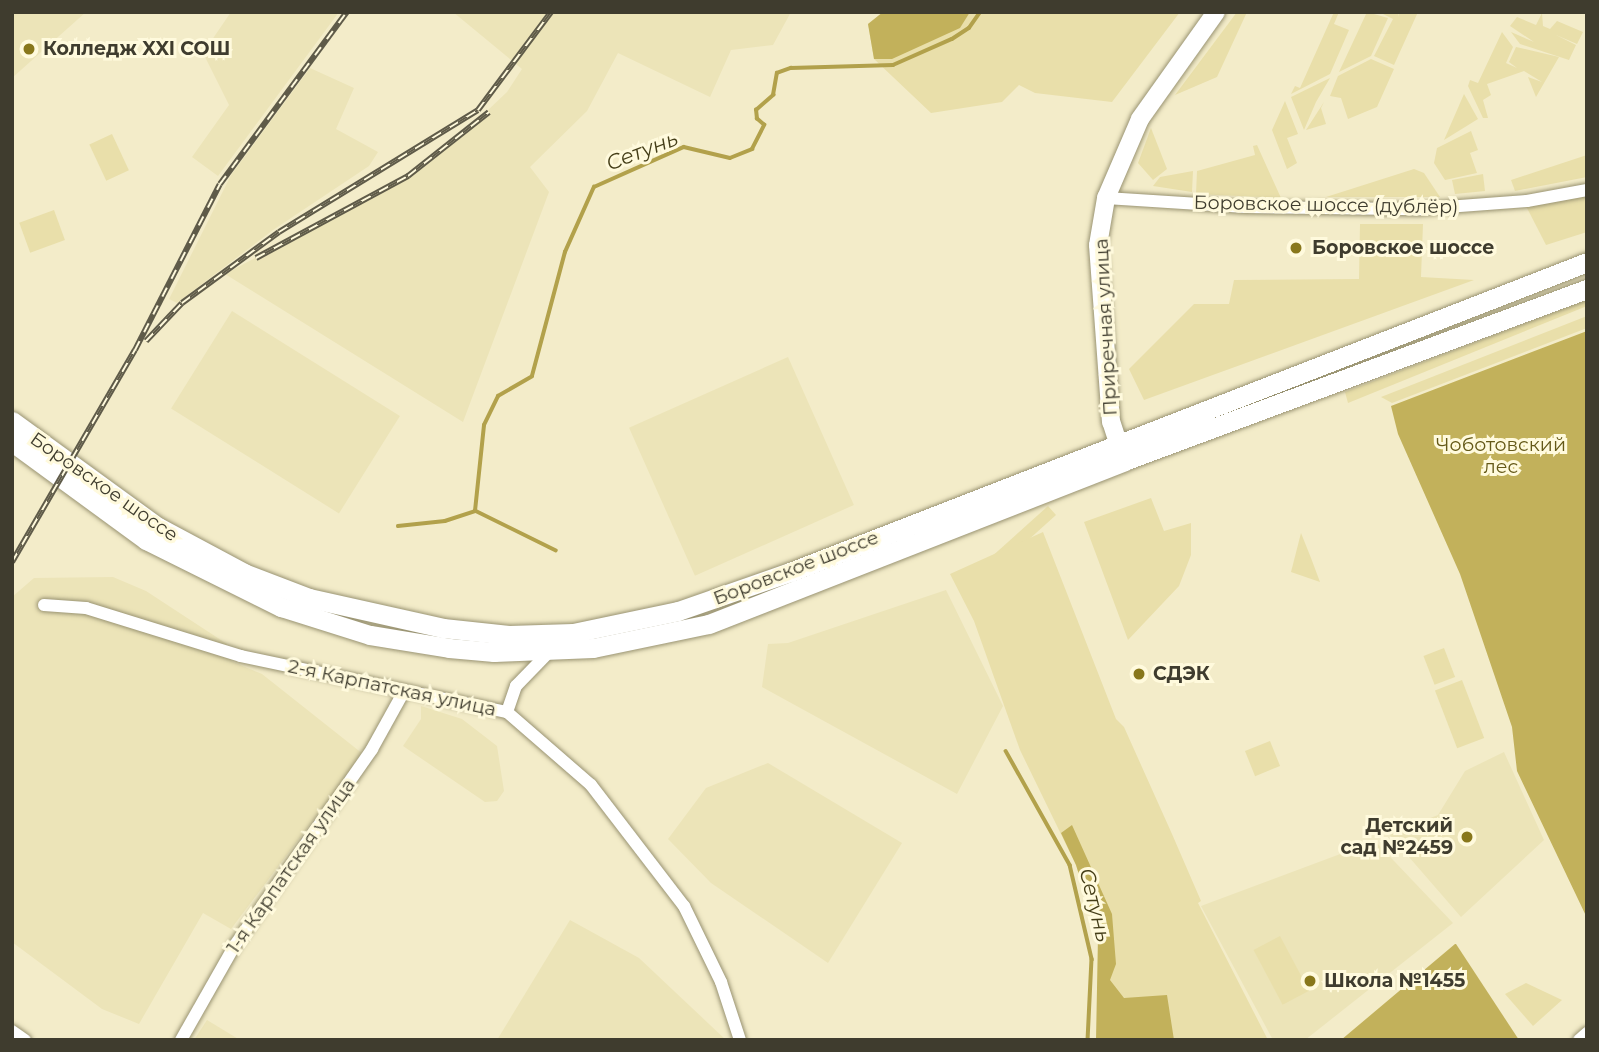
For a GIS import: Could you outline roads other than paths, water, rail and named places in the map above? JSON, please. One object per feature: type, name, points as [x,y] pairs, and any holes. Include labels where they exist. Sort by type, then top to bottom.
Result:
[{"type":"main road","name":"Боровское шоссе","points":[[12,421],[158,527],[255,578],[362,614],[509,635],[573,634],[689,607],[1587,262]]},
{"type":"main road","name":"Боровское шоссе","points":[[12,442],[146,540],[281,607],[415,644],[486,652],[550,651],[618,645],[709,624],[1124,461],[1587,289]]},
{"type":"street","name":"Приречная улица","points":[[1124,461],[1111,422],[1098,245],[1106,198],[1140,119],[1216,12]]},
{"type":"street","name":"Боровское шоссе (дублёр)","points":[[1106,198],[1268,207],[1420,209],[1527,201],[1587,190]]},
{"type":"street","name":"2-я Карпатская улица","points":[[44,605],[86,608],[241,656],[403,693],[507,712],[591,785],[684,906],[721,982],[740,1040]]},
{"type":"street","points":[[507,712],[516,686],[550,651]]},
{"type":"street","name":"1-я Карпатская улица","points":[[181,1040],[234,945],[372,749],[403,693]]},
{"type":"street","points":[[12,1031],[24,1040]]},
{"type":"street","points":[[1579,1040],[1587,1033]]},
{"type":"waterway","name":"Сетунь","points":[[556,551],[475,511],[484,425],[498,396],[532,376],[565,252],[594,187],[684,147],[730,158],[752,149],[764,125],[757,119],[756,110],[773,95],[777,73],[791,68],[893,65],[952,39],[969,28],[980,12]]},
{"type":"waterway","points":[[398,526],[445,521],[475,511]]},
{"type":"waterway","name":"Сетунь","points":[[1006,751],[1070,865],[1092,959],[1088,1040]]},
{"type":"railway","points":[[12,562],[135,350],[220,184],[347,12]]},
{"type":"railway","points":[[146,341],[182,303],[279,232],[478,110],[551,12]]},
{"type":"railway","points":[[256,258],[408,176],[489,112]]},
{"type":"place","name":"Колледж XXI СОШ","points":[[29,49]]},
{"type":"place","name":"Боровское шоссе","points":[[1296,248]]},
{"type":"place","name":"СДЭК","points":[[1139,674]]},
{"type":"place","name":"Детский сад №2459","points":[[1467,837]]},
{"type":"place","name":"Школа №1455","points":[[1310,981]]},
{"type":"park label","name":"Чоботовский лес","points":[[1501,456]]}]
